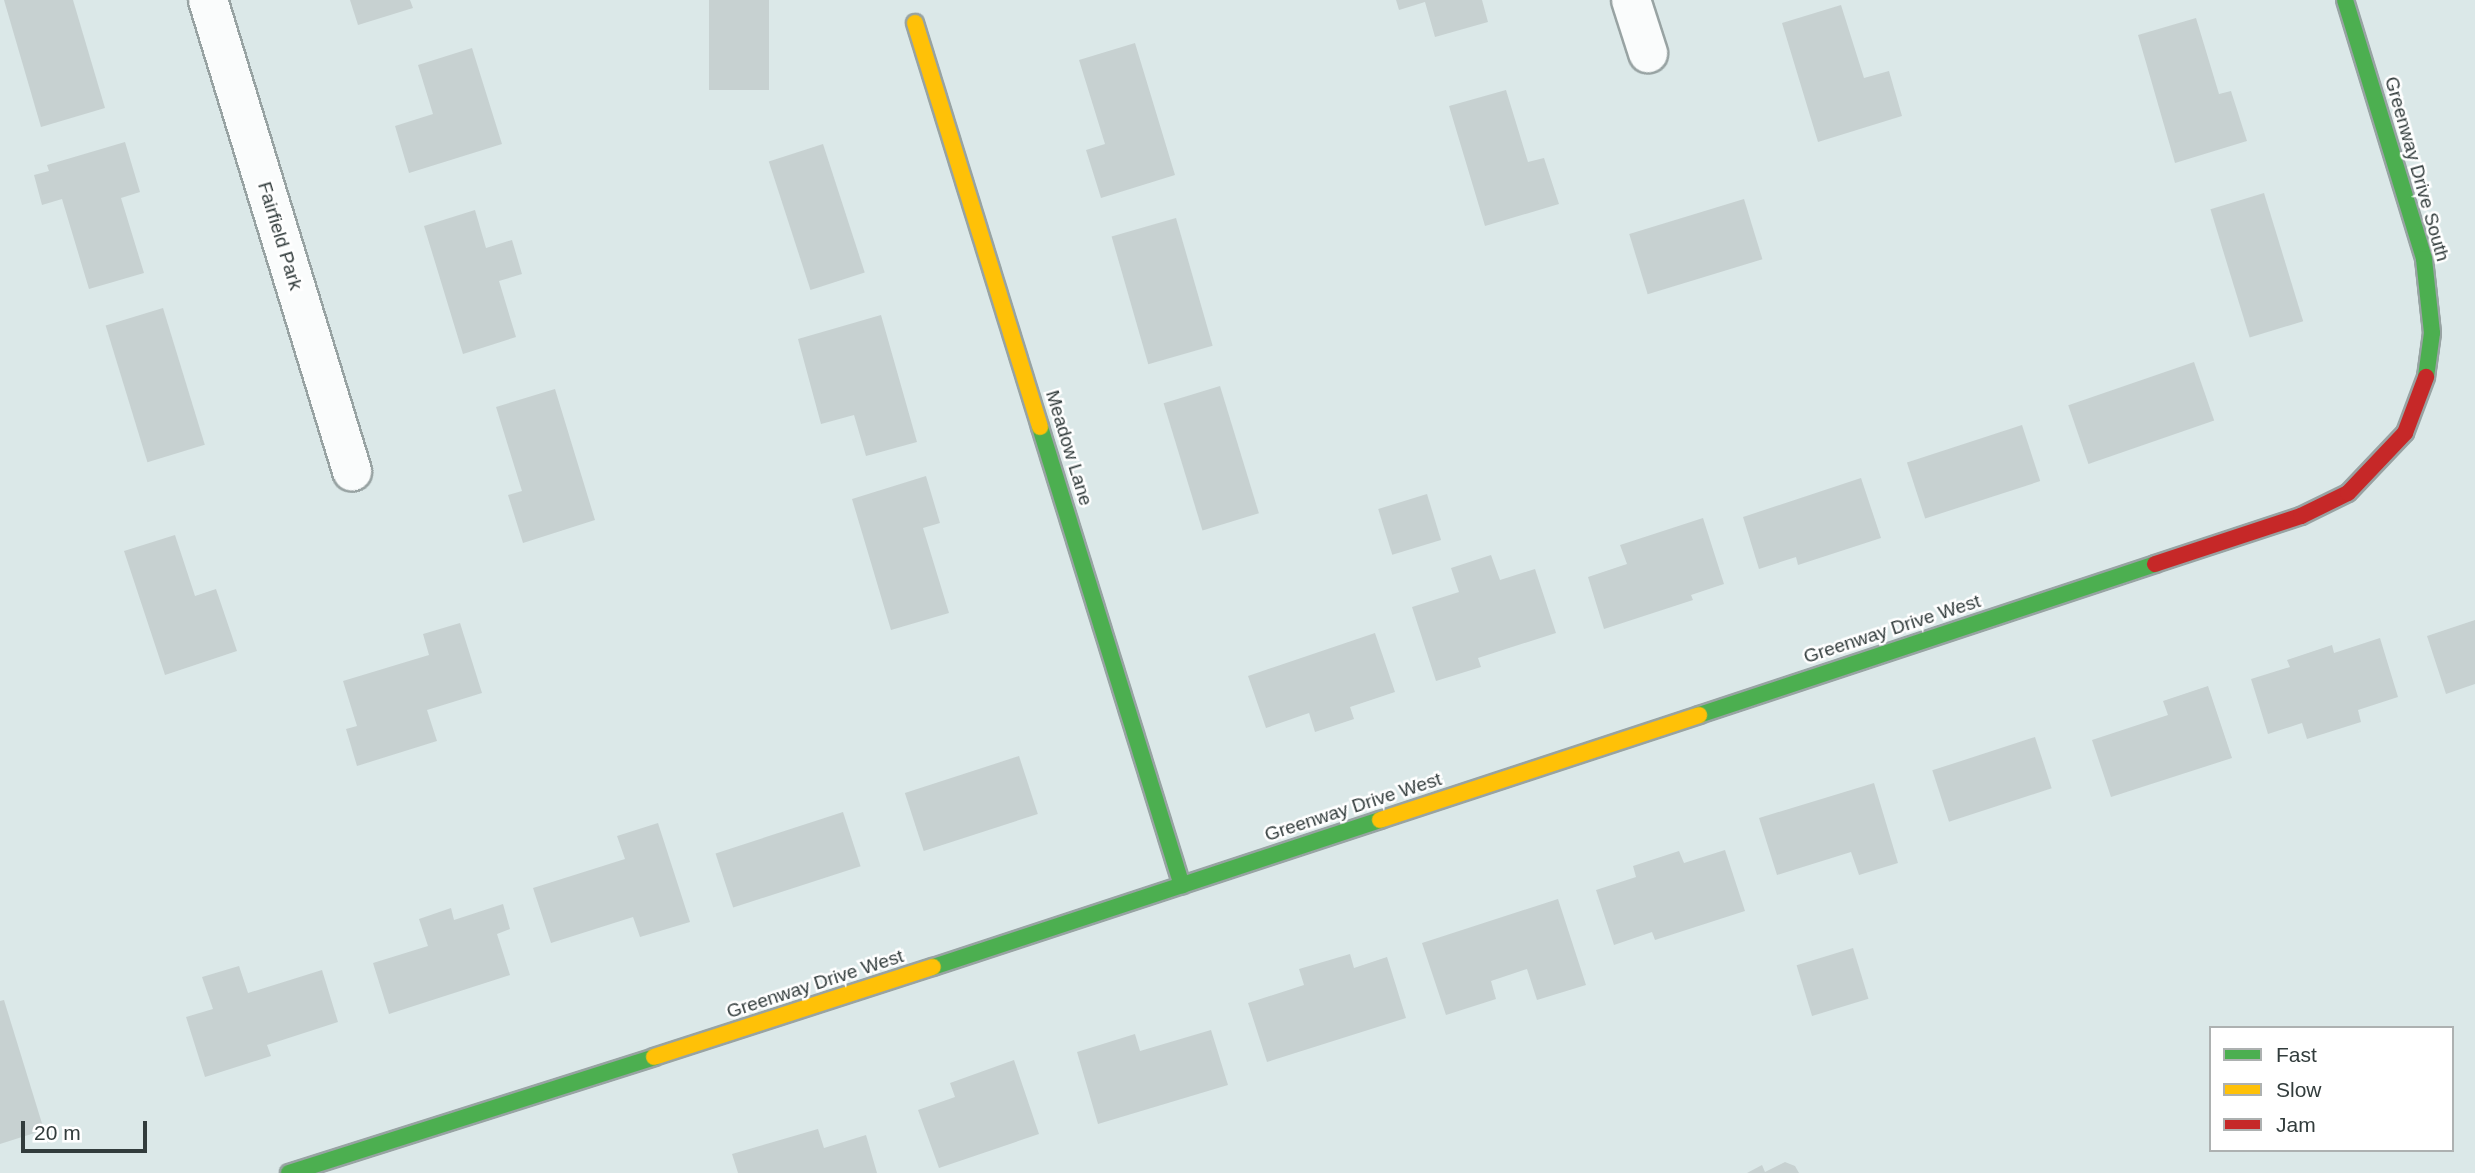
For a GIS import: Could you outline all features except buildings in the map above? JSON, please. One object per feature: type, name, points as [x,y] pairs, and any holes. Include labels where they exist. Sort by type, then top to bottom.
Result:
[{"type":"street","name":"Fairfield Park","points":[[208,0],[352,471]]},
{"type":"street","points":[[1631,0],[1648,53]]},
{"type":"street","name":"Greenway Drive South","points":[[2345,0],[2424,259],[2432,333],[2425,386],[2405,433]]},
{"type":"street","name":"Meadow Lane","points":[[915,23],[1182,886]]},
{"type":"street","name":"Greenway Drive West","points":[[289,1173],[1182,886],[2301,516],[2348,493],[2405,433]]},
{"type":"traffic: fast","points":[[2345,0],[2424,259],[2432,333],[2426,377]]},
{"type":"traffic: fast","points":[[1040,427],[1182,885]]},
{"type":"traffic: fast","points":[[1699,715],[2155,564]]},
{"type":"traffic: fast","points":[[933,967],[1380,820]]},
{"type":"traffic: fast","points":[[289,1173],[654,1057]]},
{"type":"traffic: slow","points":[[915,23],[1040,427]]},
{"type":"traffic: slow","points":[[1380,820],[1699,715]]},
{"type":"traffic: slow","points":[[654,1057],[933,967]]},
{"type":"traffic: jam","points":[[2155,564],[2301,516],[2348,493],[2405,433],[2426,377]]}]
